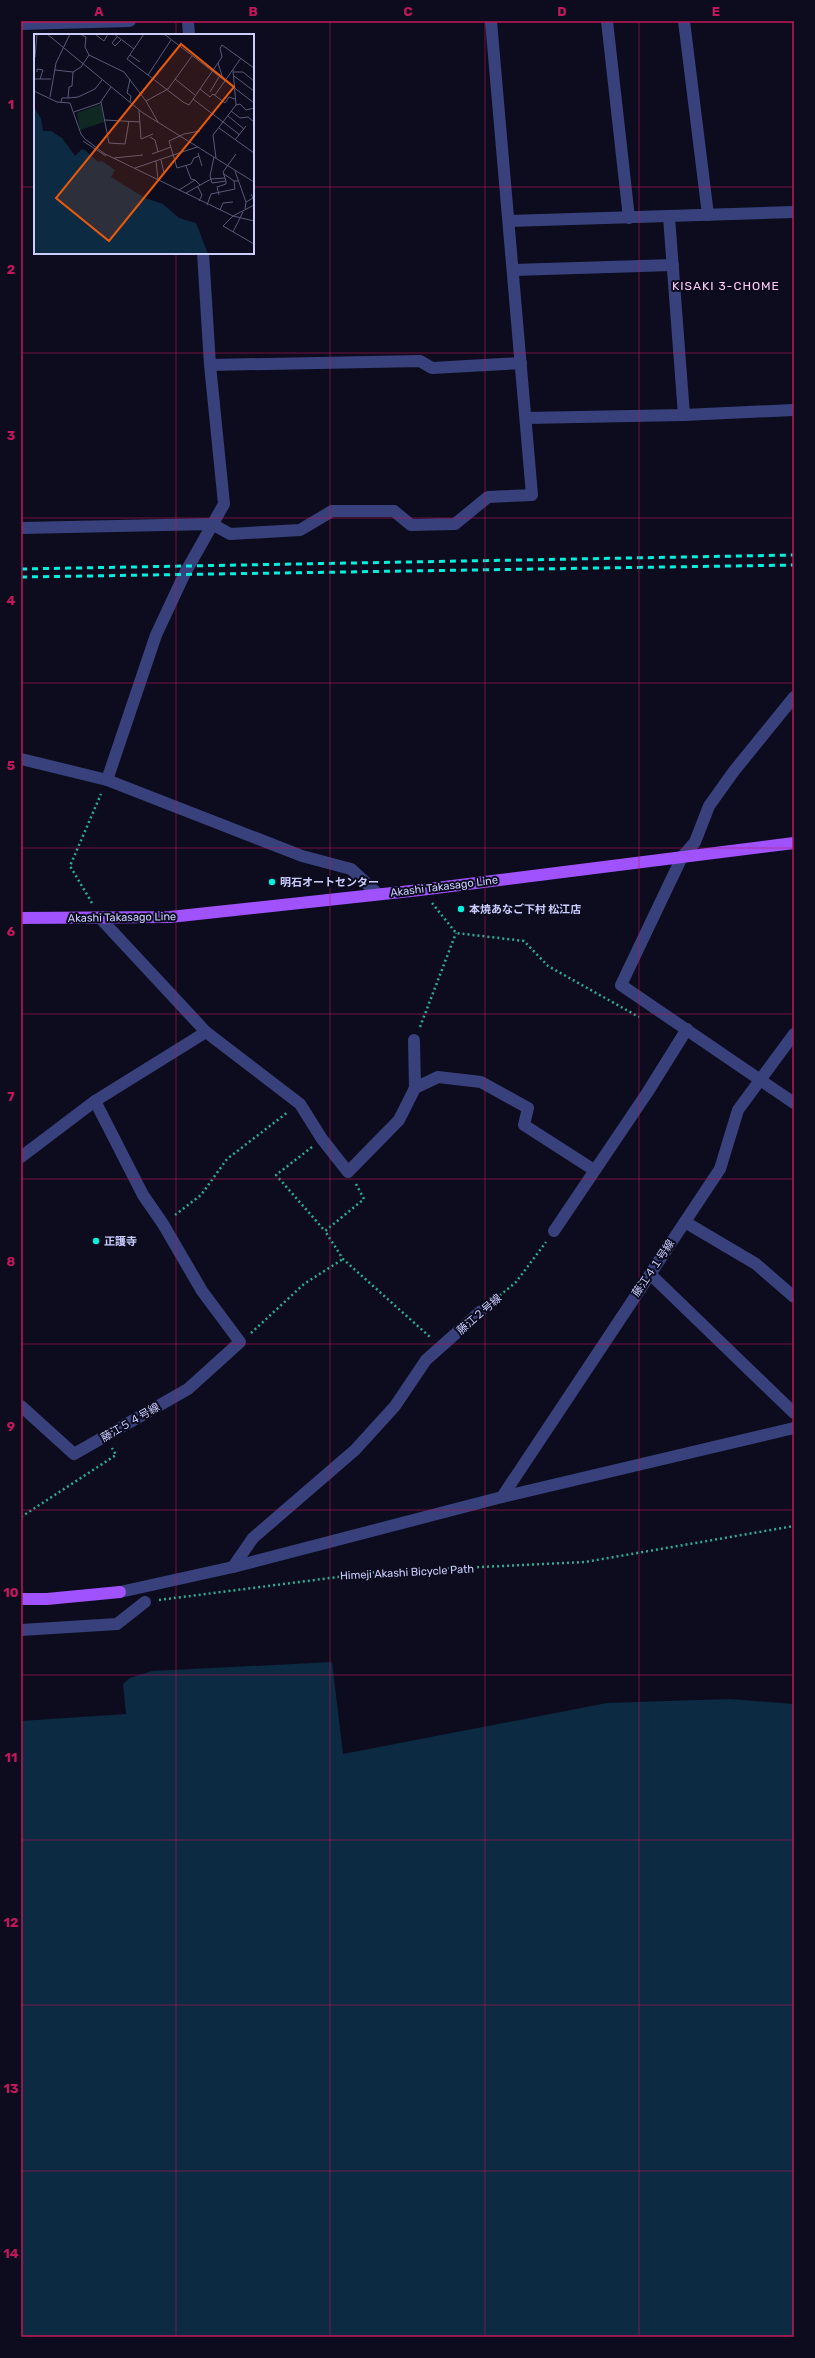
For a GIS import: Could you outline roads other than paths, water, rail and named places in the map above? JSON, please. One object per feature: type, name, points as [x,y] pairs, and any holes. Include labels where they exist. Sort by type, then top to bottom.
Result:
[{"type":"main road","name":"Akashi Takasago Line","points":[[21,918],[170,917],[378,894],[794,843]]},
{"type":"main road","points":[[21,1599],[47,1599],[120,1592]]},
{"type":"street","points":[[21,24],[130,21]]},
{"type":"street","points":[[188,21],[189,34]]},
{"type":"street","points":[[21,528],[212,524],[230,534],[300,530],[332,511],[394,510],[411,525],[455,524],[488,497],[532,495],[491,21]]},
{"type":"street","points":[[607,21],[629,218]]},
{"type":"street","points":[[684,21],[708,216]]},
{"type":"street","points":[[509,221],[708,216],[794,212]]},
{"type":"street","points":[[669,217],[684,416]]},
{"type":"street","points":[[107,780],[156,635],[185,573],[224,504],[210,364],[203,254]]},
{"type":"street","points":[[513,270],[673,265]]},
{"type":"street","points":[[210,364],[420,361],[432,368],[521,363]]},
{"type":"street","points":[[526,418],[684,416],[794,410]]},
{"type":"street","points":[[794,697],[734,771],[709,806],[694,842],[682,857],[621,985],[794,1103]]},
{"type":"street","points":[[21,759],[107,780],[302,856],[351,869],[378,894]]},
{"type":"street","points":[[100,918],[206,1032],[300,1104],[322,1139],[348,1172],[399,1120],[415,1088],[414,1040]]},
{"type":"street","points":[[554,1231],[647,1093],[687,1029]]},
{"type":"street","points":[[21,1157],[95,1102],[206,1032]]},
{"type":"street","name":"藤江４１号線","points":[[502,1498],[720,1169],[738,1110],[794,1034]]},
{"type":"street","points":[[415,1088],[438,1077],[480,1082],[528,1108],[524,1125],[594,1170]]},
{"type":"street","name":"藤江５４号線","points":[[21,1406],[74,1454],[188,1389],[240,1342],[202,1291],[163,1224],[143,1195],[95,1102]]},
{"type":"street","points":[[685,1222],[756,1264],[794,1297]]},
{"type":"street","points":[[650,1274],[794,1413]]},
{"type":"street","name":"藤江２号線","points":[[234,1566],[253,1538],[355,1450],[395,1406],[426,1360],[480,1311]]},
{"type":"street","points":[[120,1592],[234,1566],[502,1498],[794,1428]]},
{"type":"street","points":[[21,1630],[117,1624],[145,1602]]},
{"type":"water","points":[[332,1662],[343,1754],[607,1703],[730,1699],[794,1704],[794,2337],[21,2337],[21,1721],[126,1714],[123,1684],[130,1678],[152,1671]]},
{"type":"railway","points":[[21,569],[794,555]]},
{"type":"railway","points":[[21,577],[794,565]]},
{"type":"place","name":"明石オートセンター","points":[[272,882]]},
{"type":"place","name":"本焼あなご下村 松江店","points":[[461,909]]},
{"type":"place","name":"正護寺","points":[[96,1241]]},
{"type":"district","name":"KISAKI 3-CHOME","points":[[726,286]]}]
